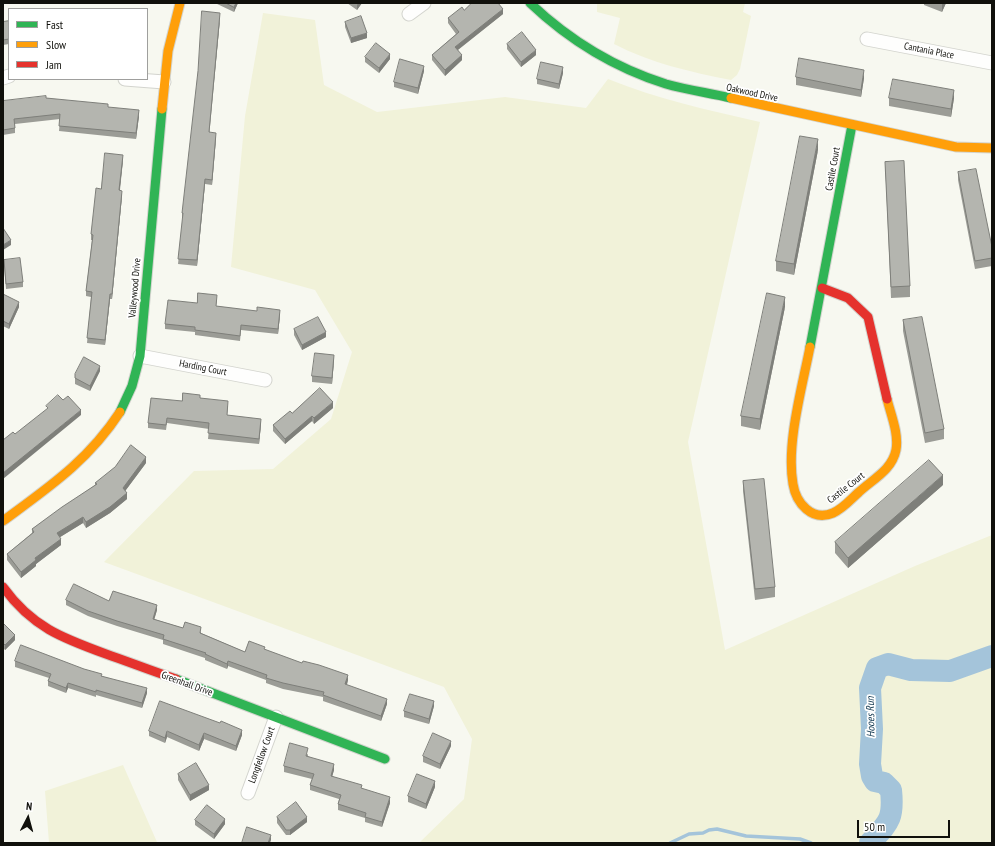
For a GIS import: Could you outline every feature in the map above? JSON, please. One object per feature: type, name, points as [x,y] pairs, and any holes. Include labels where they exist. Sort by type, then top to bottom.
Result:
[{"type":"street","name":"Valleywood Drive","points":[[3,521],[87,456],[107,434],[130,394],[140,356],[164,82],[168,51],[180,3]]},
{"type":"street","points":[[409,14],[424,3]]},
{"type":"street","name":"Oakwood Drive","points":[[530,3],[553,24],[604,58],[631,72],[666,84],[715,96],[956,147],[992,148]]},
{"type":"street","name":"Cantania Place","points":[[867,39],[992,64]]},
{"type":"street","points":[[138,80],[164,82]]},
{"type":"street","name":"Castile Court","points":[[822,288],[845,295],[858,305],[868,317],[897,440],[896,455],[888,468],[835,512],[822,515],[813,513],[798,502],[793,483],[791,463],[792,443],[852,125]]},
{"type":"street","name":"Harding Court","points":[[140,356],[265,380]]},
{"type":"street","name":"Greenhall Drive","points":[[3,588],[27,616],[42,627],[63,638],[385,759]]},
{"type":"street","name":"Longfellow Court","points":[[248,793],[276,717]]},
{"type":"green space","points":[[597,3],[745,3],[743,12],[751,16],[740,69],[737,75],[731,80],[656,62],[628,51],[614,44],[620,18],[597,12]]},
{"type":"green space","points":[[263,13],[315,20],[324,85],[377,112],[505,97],[586,108],[608,79],[664,98],[760,122],[688,442],[725,650],[915,566],[992,535],[992,843],[419,843],[464,799],[472,739],[444,687],[104,562],[194,471],[273,469],[331,419],[352,352],[315,290],[231,267],[245,116]]},
{"type":"green space","points":[[123,765],[157,842],[159,843],[49,843],[45,791]]},
{"type":"building","points":[[226,3],[236,3],[234,7]]},
{"type":"building","points":[[472,3],[498,3],[503,9],[455,47],[462,55],[445,70],[432,55],[459,32],[448,18],[462,7],[464,10]]},
{"type":"building","points":[[202,11],[220,13],[209,132],[216,133],[212,180],[205,179],[197,260],[178,259],[198,71]]},
{"type":"building","points":[[361,16],[367,33],[351,38],[345,22]]},
{"type":"building","points":[[8,21],[8,39],[3,40],[3,22]]},
{"type":"building","points":[[522,32],[536,50],[521,62],[507,44]]},
{"type":"building","points":[[376,43],[390,54],[379,68],[365,57]]},
{"type":"building","points":[[799,58],[864,70],[861,90],[796,77]]},
{"type":"building","points":[[400,59],[424,66],[418,88],[394,82]]},
{"type":"building","points":[[541,62],[563,67],[559,84],[537,79]]},
{"type":"building","points":[[893,79],[954,90],[951,109],[889,98]]},
{"type":"building","points":[[46,96],[46,98],[108,104],[108,107],[139,110],[136,133],[59,126],[60,114],[14,119],[15,128],[3,130],[3,101]]},
{"type":"building","points":[[800,136],[818,139],[794,264],[776,261]]},
{"type":"building","points":[[105,153],[123,155],[119,190],[122,191],[112,294],[110,294],[105,340],[87,338],[92,292],[86,291],[93,235],[91,234],[96,188],[101,189]]},
{"type":"building","points":[[904,161],[910,286],[891,287],[885,162]]},
{"type":"building","points":[[976,169],[992,247],[992,258],[975,261],[958,172]]},
{"type":"building","points":[[3,228],[11,240],[3,245]]},
{"type":"building","points":[[20,258],[23,282],[6,284],[4,260]]},
{"type":"building","points":[[198,293],[217,295],[216,306],[257,311],[257,307],[280,310],[278,329],[241,325],[240,336],[195,330],[195,327],[165,324],[168,300],[197,303]]},
{"type":"building","points":[[767,293],[785,297],[760,419],[741,416]]},
{"type":"building","points":[[3,294],[19,302],[9,324],[3,321]]},
{"type":"building","points":[[318,317],[326,332],[302,345],[294,329]]},
{"type":"building","points":[[922,317],[944,429],[925,433],[903,320]]},
{"type":"building","points":[[315,353],[334,355],[332,378],[312,376]]},
{"type":"building","points":[[84,357],[100,366],[90,386],[75,378],[75,374]]},
{"type":"building","points":[[320,388],[333,402],[314,418],[312,416],[285,439],[273,425],[290,411],[292,413]]},
{"type":"building","points":[[183,393],[200,395],[200,398],[228,401],[227,415],[261,419],[259,439],[208,433],[209,423],[167,418],[166,425],[148,423],[151,398],[182,401]]},
{"type":"building","points":[[58,395],[63,400],[68,396],[81,410],[3,473],[3,440],[13,432],[15,434],[48,408],[46,406]]},
{"type":"building","points":[[131,445],[146,457],[123,488],[127,493],[110,507],[86,522],[83,517],[57,533],[61,539],[35,558],[36,560],[21,572],[7,554],[34,532],[32,529],[97,484],[95,483],[115,467]]},
{"type":"building","points":[[929,460],[943,475],[848,558],[835,542]]},
{"type":"building","points":[[764,479],[775,587],[755,589],[743,481]]},
{"type":"building","points":[[74,584],[109,601],[113,591],[157,605],[153,619],[183,628],[185,622],[201,627],[200,633],[245,652],[249,641],[265,647],[264,649],[302,663],[303,661],[319,665],[348,675],[345,684],[387,699],[381,716],[323,695],[324,692],[266,678],[267,675],[228,661],[227,664],[205,654],[206,653],[163,639],[164,635],[88,611],[66,600]]},
{"type":"building","points":[[3,623],[15,635],[5,645],[3,643]]},
{"type":"building","points":[[21,645],[84,669],[102,674],[101,676],[147,688],[142,703],[96,690],[96,692],[68,683],[66,688],[48,681],[51,674],[15,661]]},
{"type":"building","points":[[410,694],[434,701],[429,719],[404,711]]},
{"type":"building","points":[[160,701],[220,723],[221,721],[242,730],[236,746],[204,733],[199,745],[167,731],[165,738],[149,731]]},
{"type":"building","points":[[433,733],[451,741],[440,764],[423,756]]},
{"type":"building","points":[[290,743],[308,748],[306,756],[334,764],[331,776],[362,785],[361,788],[390,797],[382,822],[365,817],[366,813],[338,804],[341,795],[310,785],[314,774],[284,766]]},
{"type":"building","points":[[196,763],[209,785],[190,795],[178,774]]},
{"type":"building","points":[[417,774],[435,781],[426,804],[408,796]]},
{"type":"building","points":[[296,802],[307,817],[290,830],[286,830],[277,817]]},
{"type":"building","points":[[207,805],[225,819],[214,834],[195,820]]},
{"type":"building","points":[[247,827],[271,835],[268,843],[242,843]]},
{"type":"waterway","name":"Hooes Run","points":[[870,843],[886,825],[892,808],[891,790],[884,783],[875,781],[872,776],[870,764],[872,729],[870,688],[877,668],[888,664],[911,670],[950,671],[992,656]]},
{"type":"waterway","name":"Hooes Run","points":[[670,843],[689,834],[703,833],[709,830],[717,829],[746,836],[800,839],[811,843]]},
{"type":"traffic: fast","points":[[530,3],[560,29],[576,40],[629,70],[666,84],[731,98]]},
{"type":"traffic: fast","points":[[120,412],[132,386],[140,356],[162,109]]},
{"type":"traffic: fast","points":[[810,347],[852,125]]},
{"type":"traffic: fast","points":[[176,679],[385,759]]},
{"type":"traffic: slow","points":[[162,109],[168,51],[180,3]]},
{"type":"traffic: slow","points":[[731,98],[956,147],[992,148]]},
{"type":"traffic: slow","points":[[810,347],[793,434],[791,468],[795,491],[801,504],[806,509],[818,515],[833,513],[844,506],[886,469],[894,457],[897,444],[894,424],[887,399]]},
{"type":"traffic: slow","points":[[3,521],[52,484],[81,459],[95,445],[120,412]]},
{"type":"traffic: jam","points":[[822,288],[848,298],[868,317],[887,399]]},
{"type":"traffic: jam","points":[[3,587],[25,612],[49,630],[90,648],[176,679]]}]
